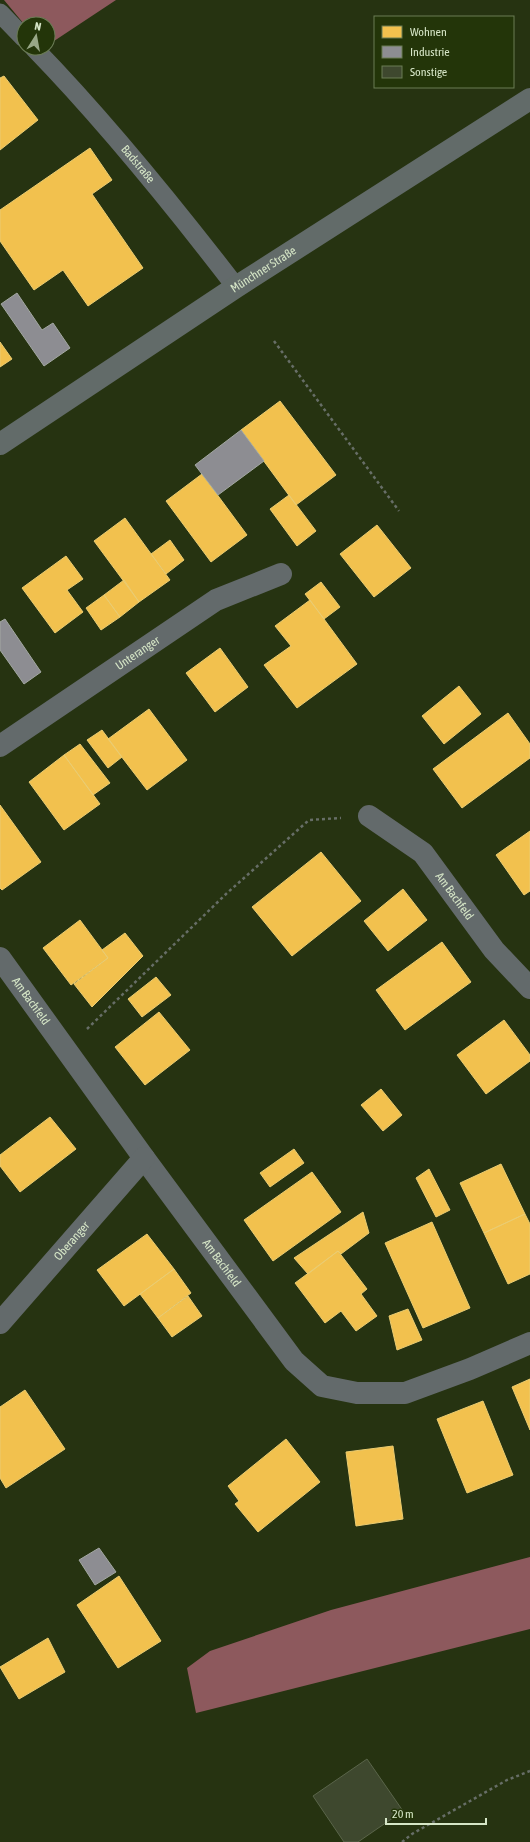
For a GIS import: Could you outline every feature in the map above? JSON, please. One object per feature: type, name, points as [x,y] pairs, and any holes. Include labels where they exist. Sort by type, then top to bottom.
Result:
[{"type":"main road","name":"Münchner Straße","points":[[0,444],[236,287],[530,100]]},
{"type":"street","name":"Unteranger","points":[[0,746],[216,600],[281,574]]},
{"type":"street","name":"Am Bachfeld","points":[[369,816],[423,853],[494,950],[530,988]]},
{"type":"street","name":"Am Bachfeld","points":[[0,958],[144,1158],[294,1361],[322,1386],[356,1393],[405,1393],[470,1369],[530,1343]]},
{"type":"street","name":"Oberanger","points":[[0,1323],[144,1158]]},
{"type":"lane","points":[[0,12],[16,29]]},
{"type":"lane","name":"Badstraße","points":[[42,56],[74,90],[173,207],[236,287]]},
{"type":"path","points":[[274,341],[399,510]]},
{"type":"path","points":[[66,1050],[226,894],[309,820],[369,816]]},
{"type":"path","points":[[402,1842],[412,1834],[507,1780],[530,1770]]},
{"type":"shaded area","points":[[4,0],[116,0],[56,40],[56,16],[17,16]]},
{"type":"shaded area","points":[[530,1557],[530,1629],[196,1713],[187,1668],[210,1651],[331,1610]]},
{"type":"building: Wohnen","points":[[4,76],[38,120],[0,150],[0,78]]},
{"type":"building: Wohnen","points":[[90,148],[112,180],[92,194],[143,268],[88,306],[63,270],[34,290],[0,241],[0,210]]},
{"type":"building: Wohnen","points":[[0,342],[12,359],[0,367]]},
{"type":"building: Wohnen","points":[[280,401],[336,475],[296,505],[241,430]]},
{"type":"building: Wohnen","points":[[202,474],[247,535],[211,562],[166,501]]},
{"type":"building: Wohnen","points":[[289,495],[316,531],[297,546],[270,509]]},
{"type":"building: Wohnen","points":[[125,518],[170,580],[139,602],[94,541]]},
{"type":"building: Wohnen","points":[[377,525],[411,568],[374,597],[340,554]]},
{"type":"building: Wohnen","points":[[170,540],[184,560],[166,574],[151,554]]},
{"type":"building: Wohnen","points":[[66,556],[83,579],[67,590],[83,612],[55,633],[22,588]]},
{"type":"building: Wohnen","points":[[124,580],[139,602],[120,617],[104,595]]},
{"type":"building: Wohnen","points":[[321,582],[340,607],[324,619],[305,594]]},
{"type":"building: Wohnen","points":[[104,595],[120,617],[101,630],[86,608]]},
{"type":"building: Wohnen","points":[[310,600],[357,664],[297,708],[264,665],[291,646],[275,626]]},
{"type":"building: Wohnen","points":[[220,648],[248,687],[215,712],[186,673]]},
{"type":"building: Wohnen","points":[[459,686],[481,714],[444,744],[422,716]]},
{"type":"building: Wohnen","points":[[149,709],[187,760],[147,790],[108,739]]},
{"type":"building: Wohnen","points":[[508,713],[530,744],[530,758],[462,808],[433,769]]},
{"type":"building: Wohnen","points":[[102,730],[122,757],[108,768],[87,740]]},
{"type":"building: Wohnen","points":[[80,744],[110,783],[93,795],[64,755]]},
{"type":"building: Wohnen","points":[[64,755],[100,804],[64,830],[29,782]]},
{"type":"building: Wohnen","points":[[0,805],[41,862],[2,890],[0,888]]},
{"type":"building: Wohnen","points":[[530,831],[530,891],[524,895],[496,855]]},
{"type":"building: Wohnen","points":[[321,852],[361,901],[292,956],[252,907]]},
{"type":"building: Wohnen","points":[[403,889],[427,920],[388,951],[364,921]]},
{"type":"building: Wohnen","points":[[80,920],[108,958],[71,985],[43,948]]},
{"type":"building: Wohnen","points":[[125,933],[143,956],[92,1007],[74,984],[108,958],[102,950]]},
{"type":"building: Wohnen","points":[[442,942],[471,982],[405,1030],[376,990]]},
{"type":"building: Wohnen","points":[[156,977],[171,995],[142,1017],[128,999]]},
{"type":"building: Wohnen","points":[[159,1012],[190,1050],[145,1085],[115,1047]]},
{"type":"building: Wohnen","points":[[504,1020],[530,1055],[530,1061],[486,1094],[457,1055]]},
{"type":"building: Wohnen","points":[[381,1089],[402,1115],[383,1131],[361,1105]]},
{"type":"building: Wohnen","points":[[50,1117],[76,1149],[20,1192],[0,1166],[0,1155]]},
{"type":"building: Wohnen","points":[[294,1149],[304,1163],[270,1187],[260,1173]]},
{"type":"building: Wohnen","points":[[501,1164],[525,1214],[484,1233],[460,1183]]},
{"type":"building: Wohnen","points":[[429,1169],[450,1210],[436,1217],[416,1178]]},
{"type":"building: Wohnen","points":[[312,1172],[341,1212],[273,1261],[244,1220]]},
{"type":"building: Wohnen","points":[[363,1212],[369,1233],[341,1254],[338,1251],[308,1274],[294,1258]]},
{"type":"building: Wohnen","points":[[525,1214],[530,1224],[530,1274],[508,1284],[484,1233]]},
{"type":"building: Wohnen","points":[[432,1222],[470,1308],[423,1328],[385,1243]]},
{"type":"building: Wohnen","points":[[147,1234],[174,1269],[124,1306],[97,1270]]},
{"type":"building: Wohnen","points":[[338,1251],[367,1289],[361,1294],[377,1316],[356,1331],[341,1311],[325,1323],[295,1283]]},
{"type":"building: Wohnen","points":[[174,1269],[191,1293],[158,1318],[140,1294]]},
{"type":"building: Wohnen","points":[[188,1296],[202,1316],[172,1337],[158,1318]]},
{"type":"building: Wohnen","points":[[408,1309],[422,1340],[397,1350],[389,1316]]},
{"type":"building: Wohnen","points":[[530,1379],[530,1430],[512,1387]]},
{"type":"building: Wohnen","points":[[25,1390],[65,1449],[6,1488],[0,1478],[0,1407]]},
{"type":"building: Wohnen","points":[[483,1401],[513,1475],[467,1493],[437,1419]]},
{"type":"building: Wohnen","points":[[286,1439],[320,1482],[258,1532],[235,1504],[239,1501],[228,1486]]},
{"type":"building: Wohnen","points":[[393,1446],[403,1519],[356,1526],[346,1452]]},
{"type":"building: Wohnen","points":[[119,1576],[161,1641],[118,1668],[77,1605]]},
{"type":"building: Wohnen","points":[[48,1638],[65,1672],[19,1699],[0,1667]]},
{"type":"building: Industrie","points":[[17,293],[42,330],[53,323],[70,348],[44,366],[1,304]]},
{"type":"building: Industrie","points":[[241,430],[264,461],[218,495],[195,465]]},
{"type":"building: Industrie","points":[[5,619],[41,672],[24,684],[0,650],[0,622]]},
{"type":"building: Industrie","points":[[99,1548],[116,1572],[95,1585],[79,1560]]},
{"type":"building: Sonstige","points":[[367,1759],[403,1811],[358,1842],[344,1842],[313,1796]]}]
